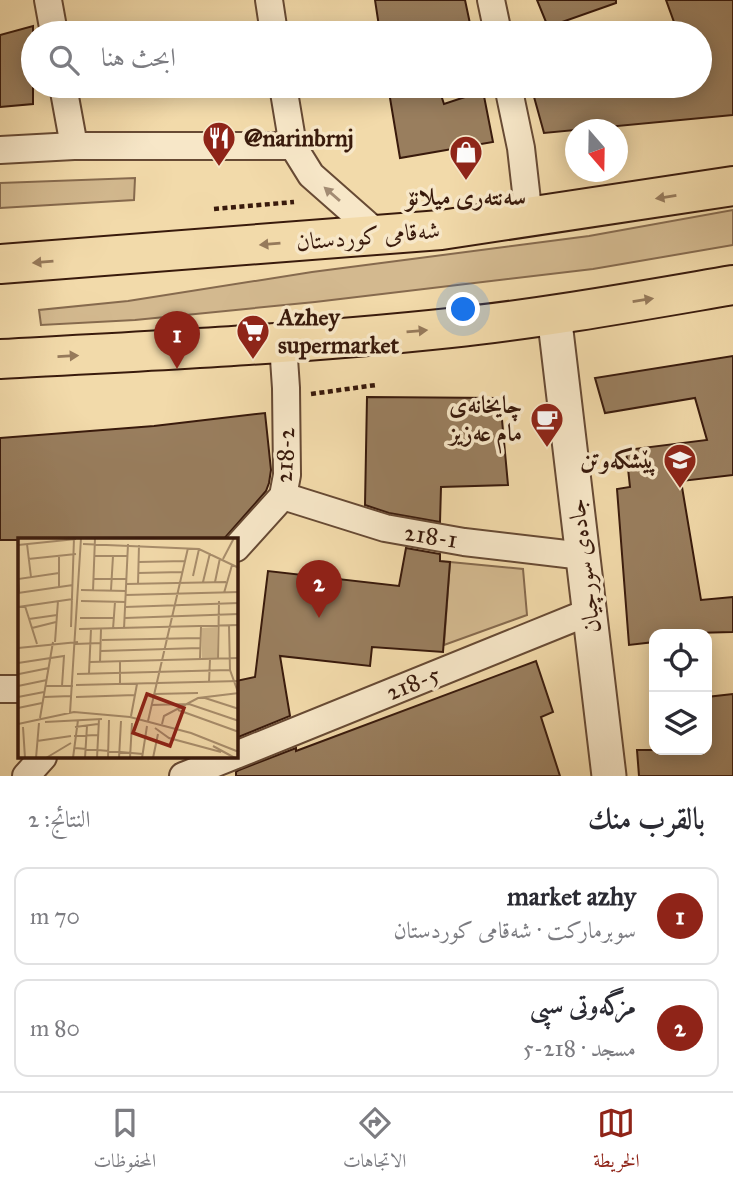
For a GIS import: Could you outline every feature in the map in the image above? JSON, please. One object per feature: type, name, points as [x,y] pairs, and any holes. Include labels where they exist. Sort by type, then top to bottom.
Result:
[{"type":"highway","name":"شەقامی کوردستان","points":[[0,264],[441,230],[733,186]]},
{"type":"highway","points":[[0,359],[283,344],[451,328],[733,285]]},
{"type":"street","points":[[48,0],[52,21]]},
{"type":"street","points":[[269,0],[272,21]]},
{"type":"street","points":[[491,0],[495,21]]},
{"type":"street","points":[[65,98],[74,146]]},
{"type":"street","points":[[285,98],[293,146],[311,175],[379,235]]},
{"type":"street","points":[[511,98],[521,148],[529,218]]},
{"type":"street","points":[[0,150],[74,146],[293,146]]},
{"type":"street","name":"جادەی سورچیان","points":[[554,314],[609,776]]},
{"type":"street","name":"218-2","points":[[238,546],[283,496],[287,475],[283,344]]},
{"type":"street","name":"218-1","points":[[283,496],[385,528],[583,556]]},
{"type":"street","name":"218-5","points":[[238,754],[589,612]]},
{"type":"street","points":[[0,689],[18,689]]},
{"type":"street","points":[[26,776],[42,758]]},
{"type":"street","points":[[183,776],[228,758]]},
{"type":"path","points":[[214,209],[294,202]]},
{"type":"path","points":[[309,395],[376,385]]},
{"type":"shaded area","points":[[135,178],[134,200],[0,208],[0,183]]},
{"type":"shaded area","points":[[733,210],[733,245],[593,269],[315,302],[135,320],[41,325],[39,310],[128,301],[312,272],[589,236]]},
{"type":"shaded area","points":[[450,562],[523,569],[527,615],[444,645]]},
{"type":"building","points":[[375,0],[465,0],[469,21],[378,21]]},
{"type":"building","points":[[537,0],[616,0],[616,3],[565,21],[546,21]]},
{"type":"building","points":[[666,0],[733,0],[733,115],[628,125],[628,119],[565,119],[565,131],[544,133],[534,98],[712,98],[712,21],[674,21]]},
{"type":"building","points":[[21,29],[21,98],[33,98],[33,104],[0,107],[0,35]]},
{"type":"building","points":[[390,98],[442,98],[444,104],[462,98],[484,98],[493,142],[400,158]]},
{"type":"building","points":[[733,356],[733,475],[681,481],[701,600],[733,597],[733,632],[712,633],[712,629],[649,629],[649,643],[629,645],[617,489],[630,487],[626,450],[707,440],[695,398],[605,413],[595,378]]},
{"type":"building","points":[[367,397],[500,398],[508,485],[441,487],[440,522],[389,513],[365,505]]},
{"type":"building","points":[[265,413],[271,470],[269,483],[266,491],[225,538],[0,540],[0,438],[154,426]]},
{"type":"building","points":[[406,548],[440,554],[440,561],[450,562],[443,652],[372,647],[370,666],[280,656],[290,716],[238,737],[238,681],[255,677],[268,571],[399,586]]},
{"type":"building","points":[[536,661],[553,712],[541,717],[560,776],[236,776],[239,770],[296,748],[296,751]]},
{"type":"building","points":[[733,694],[733,776],[639,776],[637,750],[649,750],[649,755],[712,755],[712,696]]},
{"type":"place","name":"@narinbrnj","points":[[219,168]]},
{"type":"place","name":"سەنتەری میلانۆ","points":[[466,182]]},
{"type":"place","name":"Azhey supermarket","points":[[253,361]]},
{"type":"place","name":"market azhy","points":[[177,369]]},
{"type":"place","name":"چایخانەی مام عەزیز","points":[[547,449]]},
{"type":"place","name":"پێشکەوتن","points":[[680,490]]},
{"type":"place","name":"مزگەوتی سپی","points":[[319,618]]}]
